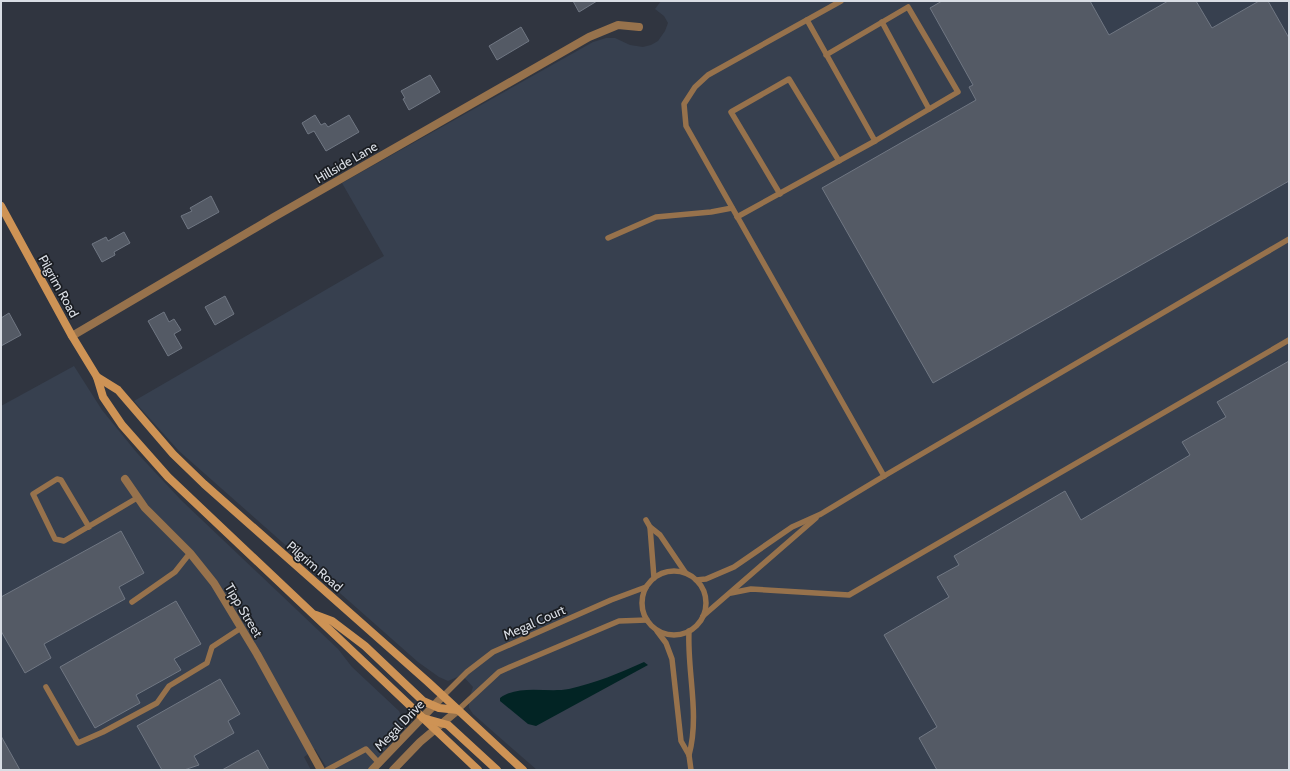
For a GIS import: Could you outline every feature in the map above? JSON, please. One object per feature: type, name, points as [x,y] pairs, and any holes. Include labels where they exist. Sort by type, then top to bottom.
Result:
[{"type":"street","name":"Hillside Lane","points":[[72,336],[274,217],[589,37],[618,25],[639,27]]},
{"type":"street","name":"Pilgrim Road","points":[[1,206],[72,336],[97,377],[103,397],[122,425],[168,477],[478,770]]},
{"type":"street","name":"Pilgrim Road","points":[[97,377],[118,390],[173,454],[204,484],[443,696],[523,770]]},
{"type":"street","name":"Tipp Street","points":[[125,479],[145,508],[190,553],[214,583],[242,628],[321,770]]},
{"type":"street","points":[[311,613],[332,621],[365,646],[423,701],[434,706],[458,710]]},
{"type":"street","name":"Megal Drive","points":[[372,770],[443,696]]},
{"type":"street","name":"Megal Drive","points":[[393,770],[420,742],[458,710]]},
{"type":"street","points":[[423,718],[444,723],[464,738],[497,770]]},
{"type":"lane","points":[[840,1],[708,75],[695,87],[684,104],[686,126],[884,476]]},
{"type":"lane","points":[[738,217],[875,141],[958,92],[908,7],[826,55]]},
{"type":"lane","points":[[807,20],[875,141]]},
{"type":"lane","points":[[882,22],[929,109]]},
{"type":"lane","points":[[780,194],[731,112],[789,79],[839,161]]},
{"type":"lane","points":[[608,238],[656,217],[711,212],[732,208]]},
{"type":"lane","points":[[696,580],[706,579],[734,567],[792,527],[821,514],[1289,239]]},
{"type":"lane","points":[[731,593],[751,589],[849,594],[1289,340]]},
{"type":"lane","points":[[88,526],[61,480],[57,479],[33,494],[56,539],[64,541],[137,498]]},
{"type":"lane","points":[[656,630],[669,634],[682,634],[694,627],[703,617],[821,514]]},
{"type":"lane","points":[[646,520],[650,527],[660,535],[685,572],[696,580],[704,591],[706,604],[703,617]]},
{"type":"lane","points":[[650,527],[654,578]]},
{"type":"lane","points":[[132,602],[170,576],[190,553]]},
{"type":"lane","points":[[685,572],[672,570],[659,574],[654,578],[646,587],[643,595],[642,608],[647,620],[666,643],[672,659],[681,741],[689,755]]},
{"type":"lane","name":"Megal Court","points":[[443,696],[470,668],[493,652],[611,600],[646,587]]},
{"type":"lane","points":[[458,710],[499,672],[620,621],[647,620]]},
{"type":"lane","points":[[46,687],[78,743],[103,732],[156,703],[169,686],[207,663],[212,647],[242,628]]},
{"type":"lane","points":[[688,631],[693,716],[693,739],[689,755],[691,770]]},
{"type":"lane","points":[[327,770],[366,750],[379,763]]},
{"type":"shaded area","points":[[661,1],[1289,1],[1289,770],[537,770],[473,714],[469,708],[469,699],[473,687],[462,675],[448,681],[439,677],[418,662],[179,451],[134,401],[384,256],[342,183],[593,42],[606,38],[615,38],[630,45],[643,47],[651,45],[658,41],[665,31],[668,23],[664,16],[655,9]]},
{"type":"shaded area","points":[[74,366],[102,410],[137,453],[182,501],[338,649],[352,667],[399,711],[407,729],[374,770],[328,770],[315,749],[304,757],[311,770],[1,770],[1,406]]},
{"type":"shaded area","points":[[644,662],[648,665],[536,726],[528,724],[500,701],[500,698],[516,691],[560,690],[579,687]]},
{"type":"building","points":[[573,1],[597,1],[579,12]]},
{"type":"building","points":[[942,1],[1090,1],[1109,35],[1168,1],[1196,1],[1212,28],[1259,1],[1268,1],[1289,38],[1289,181],[933,383],[822,188],[976,100],[969,87],[973,85],[930,8]]},
{"type":"building","points":[[521,27],[529,41],[497,60],[489,46]]},
{"type":"building","points":[[430,75],[440,92],[409,110],[403,99],[405,98],[401,91]]},
{"type":"building","points":[[315,115],[321,125],[325,123],[328,127],[349,115],[359,132],[326,151],[314,131],[308,134],[302,123]]},
{"type":"building","points":[[211,196],[219,212],[188,229],[181,216],[192,211],[190,208]]},
{"type":"building","points":[[124,232],[130,243],[114,252],[115,255],[102,262],[92,244],[106,237],[108,241]]},
{"type":"building","points":[[225,296],[234,314],[215,325],[205,307]]},
{"type":"building","points":[[164,312],[169,322],[174,319],[181,330],[174,334],[182,348],[168,356],[148,321]]},
{"type":"building","points":[[9,313],[21,335],[1,346],[1,318]]},
{"type":"building","points":[[1289,361],[1289,770],[937,770],[919,738],[937,727],[884,635],[949,597],[937,577],[959,565],[954,556],[1065,491],[1081,520],[1190,455],[1182,442],[1226,417],[1217,402]]},
{"type":"building","points":[[121,531],[144,573],[119,587],[125,599],[44,644],[51,658],[25,673],[1,631],[1,597]]},
{"type":"building","points":[[176,601],[201,644],[174,659],[181,670],[136,695],[140,703],[95,728],[60,667]]},
{"type":"building","points":[[220,679],[240,714],[228,721],[234,733],[194,756],[199,765],[184,770],[162,770],[137,726]]},
{"type":"building","points":[[1,736],[20,770],[1,770]]},
{"type":"building","points":[[258,750],[269,770],[222,770]]}]
